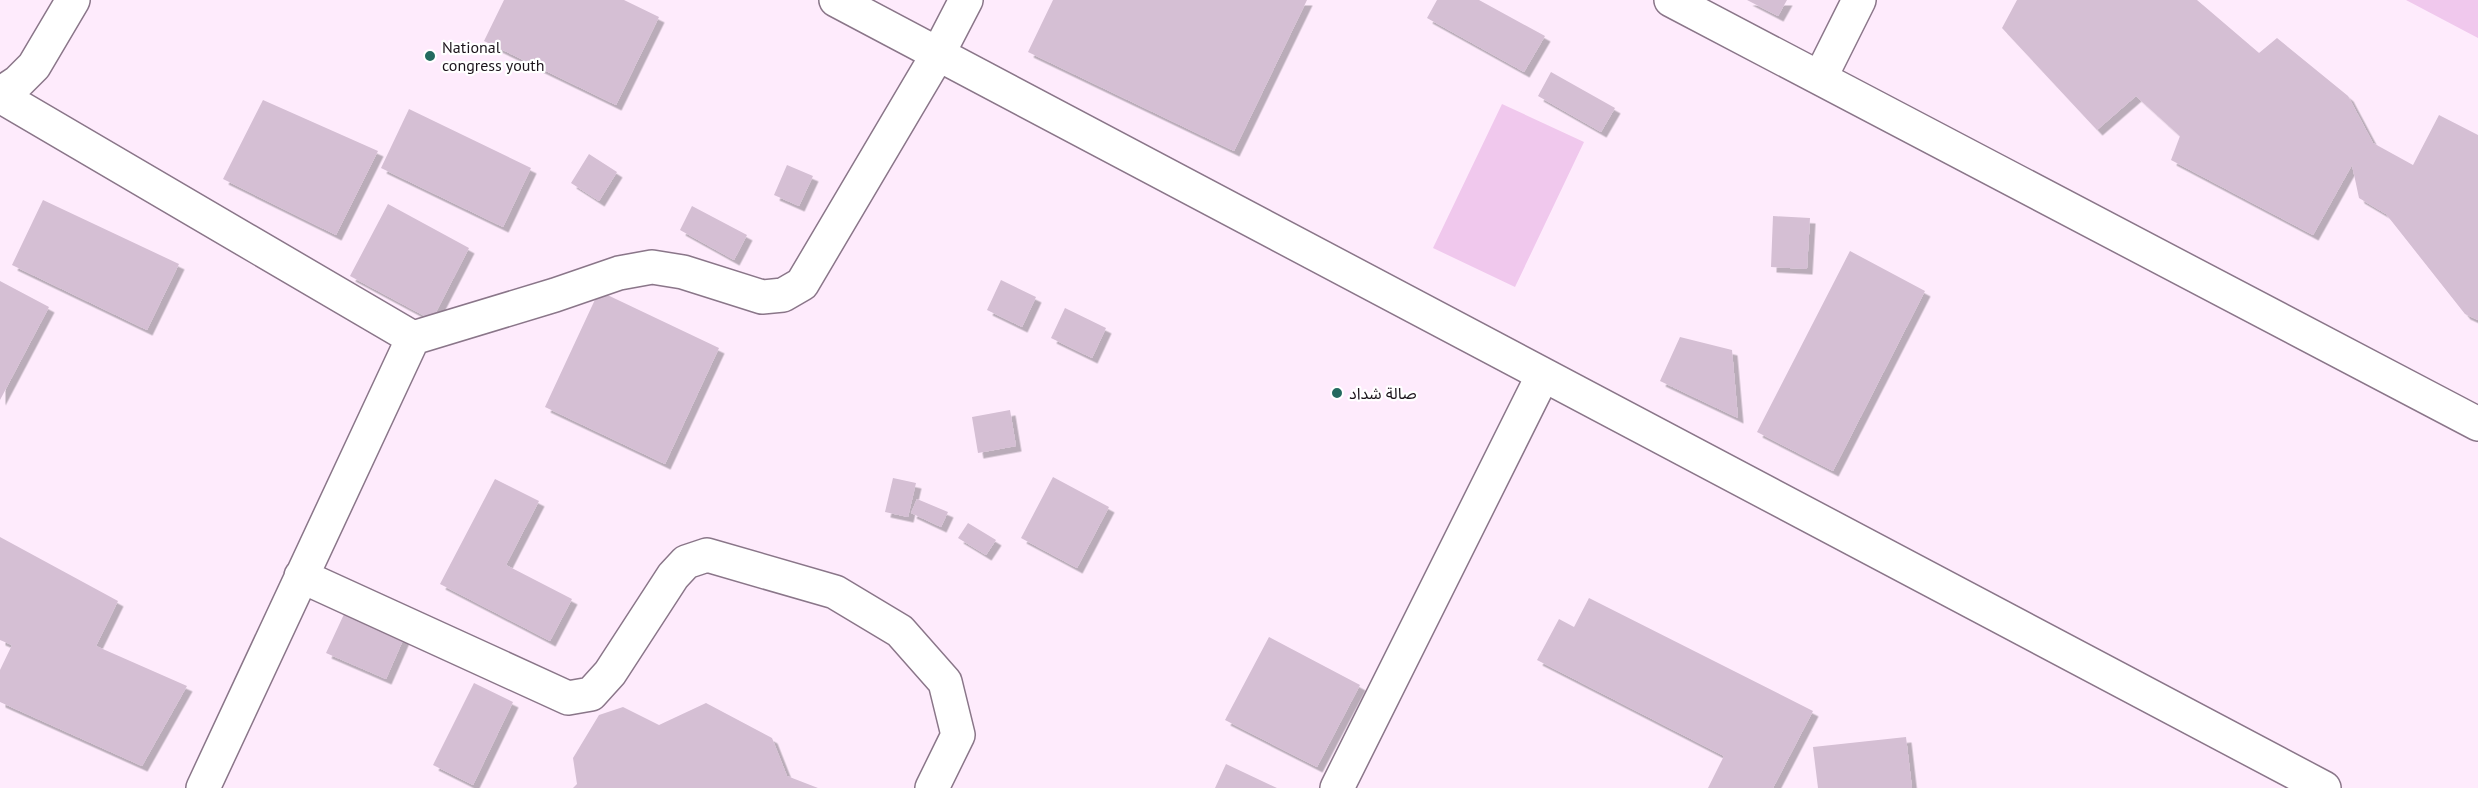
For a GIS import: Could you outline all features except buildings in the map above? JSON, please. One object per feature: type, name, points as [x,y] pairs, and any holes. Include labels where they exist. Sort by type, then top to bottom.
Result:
[{"type":"street","points":[[73,0],[34,66],[0,95],[413,338],[620,273],[652,267],[683,272],[762,297],[783,295],[802,284],[938,54],[966,0]]},
{"type":"street","points":[[836,0],[2324,788]]},
{"type":"street","points":[[1671,0],[2478,424]]},
{"type":"street","points":[[1820,78],[1859,0]]},
{"type":"street","points":[[202,788],[413,338]]},
{"type":"street","points":[[1337,788],[1543,375]]},
{"type":"street","points":[[301,576],[568,698],[591,694],[610,673],[673,576],[686,562],[707,555],[835,592],[900,631],[945,682],[958,735],[932,788]]},
{"type":"shaded area","points":[[2406,0],[2478,0],[2478,38]]},
{"type":"shaded area","points":[[1502,104],[1584,142],[1515,287],[1433,248]]},
{"type":"place","name":"National congress youth","points":[[430,56]]},
{"type":"place","name":"صالة شداد","points":[[1337,393]]}]
